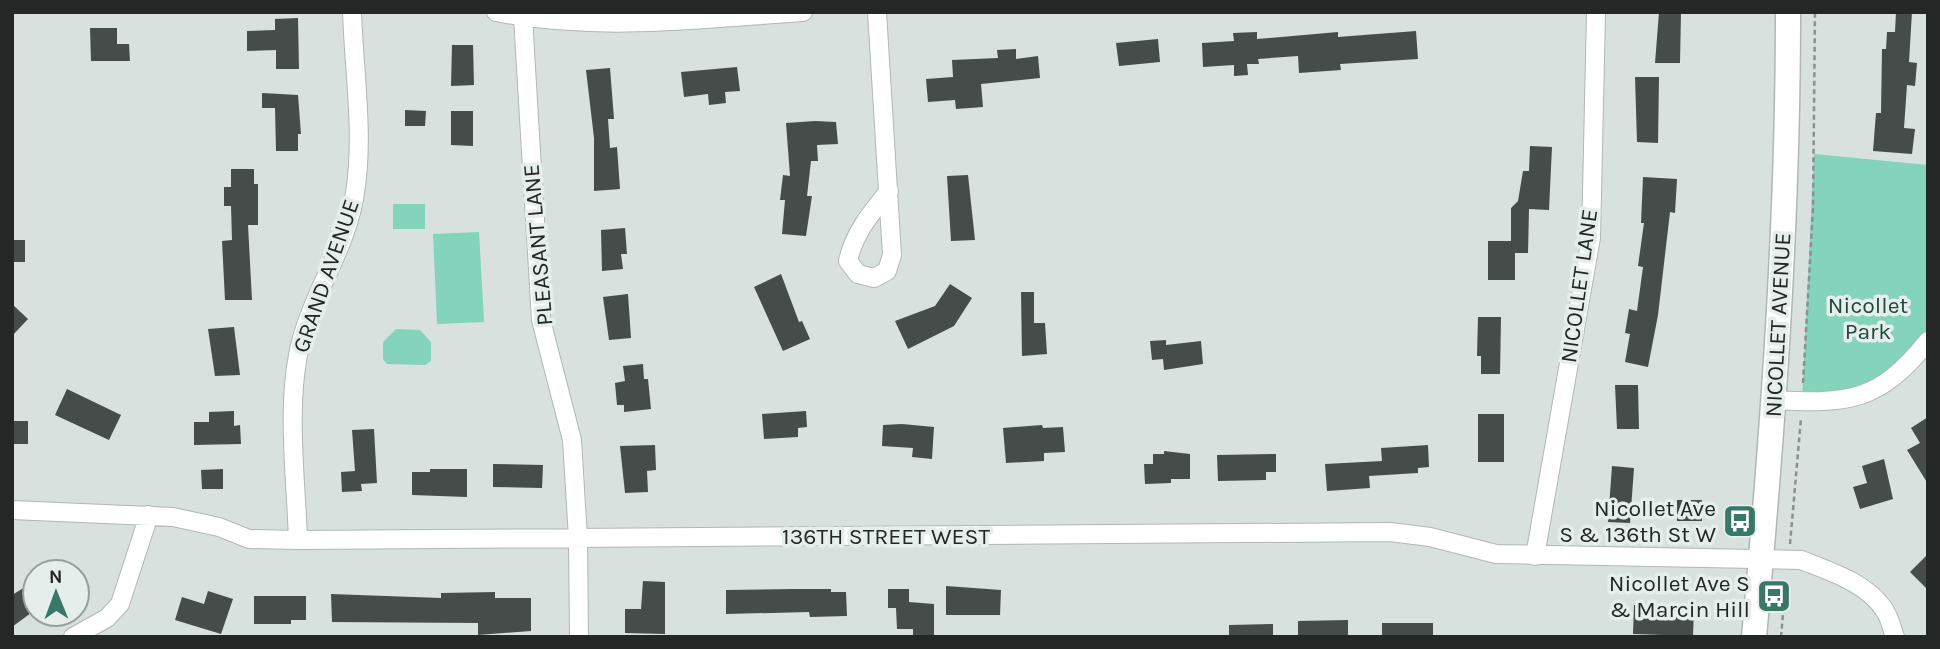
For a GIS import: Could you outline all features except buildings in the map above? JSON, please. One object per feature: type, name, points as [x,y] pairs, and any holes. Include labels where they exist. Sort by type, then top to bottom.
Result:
[{"type":"main road","name":"NICOLLET AVENUE","points":[[1754,637],[1774,400],[1788,153],[1787,12]]},
{"type":"street","name":"GRAND AVENUE","points":[[298,540],[294,385],[297,358],[316,293],[340,249],[348,226],[357,173],[352,12]]},
{"type":"street","points":[[496,12],[523,18],[635,23],[803,12]]},
{"type":"street","points":[[877,12],[888,191]]},
{"type":"street","name":"NICOLLET LANE","points":[[1535,556],[1591,238],[1595,12]]},
{"type":"street","name":"PLEASANT LANE","points":[[523,18],[541,320],[572,440],[579,538],[579,637]]},
{"type":"street","points":[[1774,400],[1828,402],[1867,394],[1903,372],[1928,341]]},
{"type":"street","name":"136TH STREET WEST","points":[[12,510],[149,515],[200,522],[248,539],[298,540],[1390,532],[1430,537],[1496,554],[1801,560],[1834,573],[1865,590],[1885,611],[1895,637]]},
{"type":"street","points":[[73,637],[107,618],[120,604],[149,515]]},
{"type":"path","points":[[1781,637],[1802,401],[1813,209],[1815,12]]},
{"type":"green space","name":"Nicollet Park","points":[[1814,154],[1928,165],[1928,341],[1867,394],[1802,401]]},
{"type":"green space","points":[[393,204],[425,204],[425,229],[393,229]]},
{"type":"green space","points":[[479,232],[484,322],[437,324],[433,234]]},
{"type":"green space","points":[[396,329],[420,330],[431,342],[431,361],[425,365],[387,364],[383,359],[383,342]]},
{"type":"place","name":"Nicollet Ave S & 136th St W","points":[[1740,521]]},
{"type":"place","name":"Nicollet Ave S & Marcin Hill","points":[[1774,596]]}]
